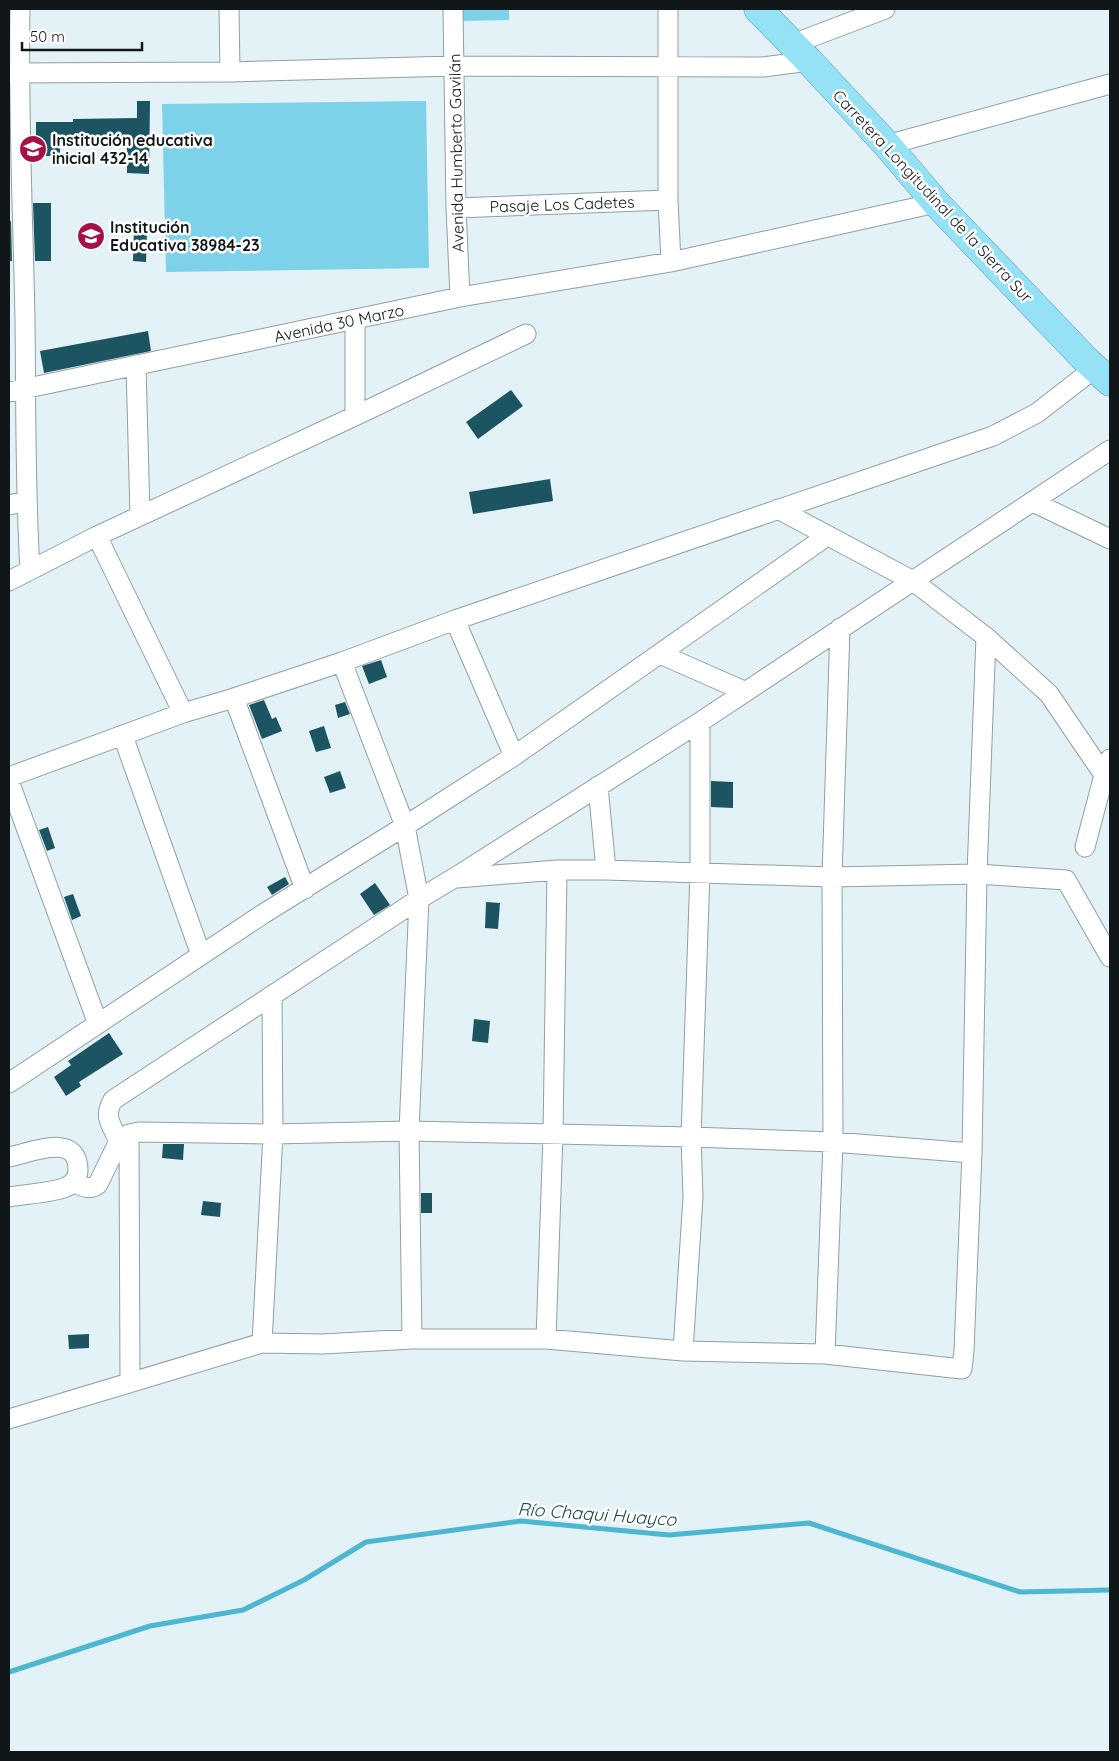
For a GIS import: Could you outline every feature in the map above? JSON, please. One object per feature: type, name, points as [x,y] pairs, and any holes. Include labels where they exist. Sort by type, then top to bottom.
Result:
[{"type":"highway","name":"Carretera Longitudinal de la Sierra Sur","points":[[758,9],[801,52],[887,145],[936,204],[1103,375]]},
{"type":"street","points":[[20,9],[14,73],[17,503],[30,570]]},
{"type":"street","points":[[229,9],[230,72]]},
{"type":"street","name":"Avenida Humberto Gavilán","points":[[453,9],[456,208],[460,297]]},
{"type":"street","points":[[668,9],[668,200],[671,262]]},
{"type":"street","points":[[14,73],[230,72],[454,66],[763,67],[801,52],[885,9]]},
{"type":"street","points":[[887,145],[1110,84]]},
{"type":"street","name":"Pasaje Los Cadetes","points":[[456,208],[668,200]]},
{"type":"street","name":"Avenida 30 Marzo","points":[[17,390],[460,297],[671,262],[936,204]]},
{"type":"street","points":[[355,320],[355,416]]},
{"type":"street","points":[[9,581],[97,536],[526,334]]},
{"type":"street","points":[[136,365],[140,516]]},
{"type":"street","points":[[9,777],[124,736],[183,712],[234,698],[342,662],[455,620],[993,436],[1103,375]]},
{"type":"street","points":[[130,1383],[124,1137],[108,1118],[108,1109],[113,1100],[419,899],[700,722],[744,691],[1110,450]]},
{"type":"street","points":[[1033,502],[1110,539]]},
{"type":"street","points":[[778,509],[913,581],[986,637],[1049,694],[1107,767],[1085,846]]},
{"type":"street","points":[[97,536],[183,712]]},
{"type":"street","points":[[9,1083],[201,955],[514,756],[827,536]]},
{"type":"street","points":[[455,620],[514,756]]},
{"type":"street","points":[[826,1354],[833,1142],[832,877],[840,628]]},
{"type":"street","points":[[9,1419],[262,1343],[323,1344],[412,1339],[546,1340],[683,1352],[826,1354],[962,1369],[972,1153],[976,874],[986,637]]},
{"type":"street","points":[[660,654],[744,691]]},
{"type":"street","points":[[342,662],[406,826],[419,899],[409,1131],[412,1339]]},
{"type":"street","points":[[234,698],[305,889]]},
{"type":"street","points":[[683,1352],[693,1197],[691,1137],[700,871],[700,722]]},
{"type":"street","points":[[124,736],[201,955]]},
{"type":"street","points":[[9,781],[98,1024]]},
{"type":"street","points":[[598,786],[606,870]]},
{"type":"street","points":[[454,878],[557,870],[606,870],[700,871],[832,877],[976,874],[1066,880],[1110,957]]},
{"type":"street","points":[[546,1340],[553,1134],[557,870]]},
{"type":"street","points":[[262,1343],[273,1134],[272,994]]},
{"type":"street","points":[[76,1178],[90,1188],[94,1187],[98,1184],[124,1137],[139,1132],[273,1134],[409,1131],[691,1137],[833,1142],[972,1153]]},
{"type":"street","points":[[9,1157],[46,1147],[64,1147],[73,1154],[78,1164],[76,1178],[65,1188],[9,1197]]},
{"type":"shaded area","points":[[461,9],[509,9],[509,20],[461,21]]},
{"type":"shaded area","points":[[426,101],[429,268],[166,272],[162,104]]},
{"type":"building","points":[[137,101],[150,101],[149,174],[127,173],[127,141],[60,142],[60,156],[36,156],[36,122],[73,122],[73,119],[137,118]]},
{"type":"building","points":[[33,203],[51,203],[51,261],[35,261]]},
{"type":"building","points":[[9,221],[11,221],[12,261],[9,261]]},
{"type":"building","points":[[134,229],[147,229],[146,262],[133,261]]},
{"type":"building","points":[[148,331],[151,351],[44,373],[40,351]]},
{"type":"building","points":[[511,390],[523,406],[478,439],[466,422]]},
{"type":"building","points":[[550,479],[553,501],[473,514],[469,492]]},
{"type":"building","points":[[381,660],[387,677],[369,684],[362,666]]},
{"type":"building","points":[[264,700],[272,719],[276,717],[282,731],[262,739],[249,705]]},
{"type":"building","points":[[345,702],[350,714],[338,718],[335,705]]},
{"type":"building","points":[[324,726],[331,748],[316,752],[309,731]]},
{"type":"building","points":[[340,771],[346,788],[330,793],[324,777]]},
{"type":"building","points":[[711,781],[733,782],[733,808],[711,807]]},
{"type":"building","points":[[48,827],[55,848],[47,851],[39,830]]},
{"type":"building","points":[[285,877],[289,884],[272,895],[267,887]]},
{"type":"building","points":[[375,883],[390,905],[374,915],[360,894]]},
{"type":"building","points":[[73,894],[81,916],[72,920],[64,897]]},
{"type":"building","points":[[486,902],[500,903],[498,929],[485,928]]},
{"type":"building","points":[[474,1019],[490,1021],[488,1043],[472,1041]]},
{"type":"building","points":[[109,1033],[123,1054],[79,1082],[81,1086],[66,1096],[54,1077],[71,1065],[68,1061]]},
{"type":"building","points":[[163,1144],[184,1144],[183,1160],[162,1158]]},
{"type":"building","points":[[421,1193],[432,1193],[432,1213],[421,1213]]},
{"type":"building","points":[[203,1201],[221,1203],[220,1217],[201,1215]]},
{"type":"building","points":[[89,1334],[89,1348],[69,1349],[68,1335]]},
{"type":"waterway","name":"Río Chaqui Huayco","points":[[9,1672],[150,1626],[243,1610],[304,1580],[366,1542],[521,1521],[669,1535],[809,1523],[1020,1592],[1110,1590]]},
{"type":"place","name":"Institución educativa inicial 432-14","points":[[33,149]]},
{"type":"place","name":"Institución Educativa 38984-23","points":[[91,236]]}]
